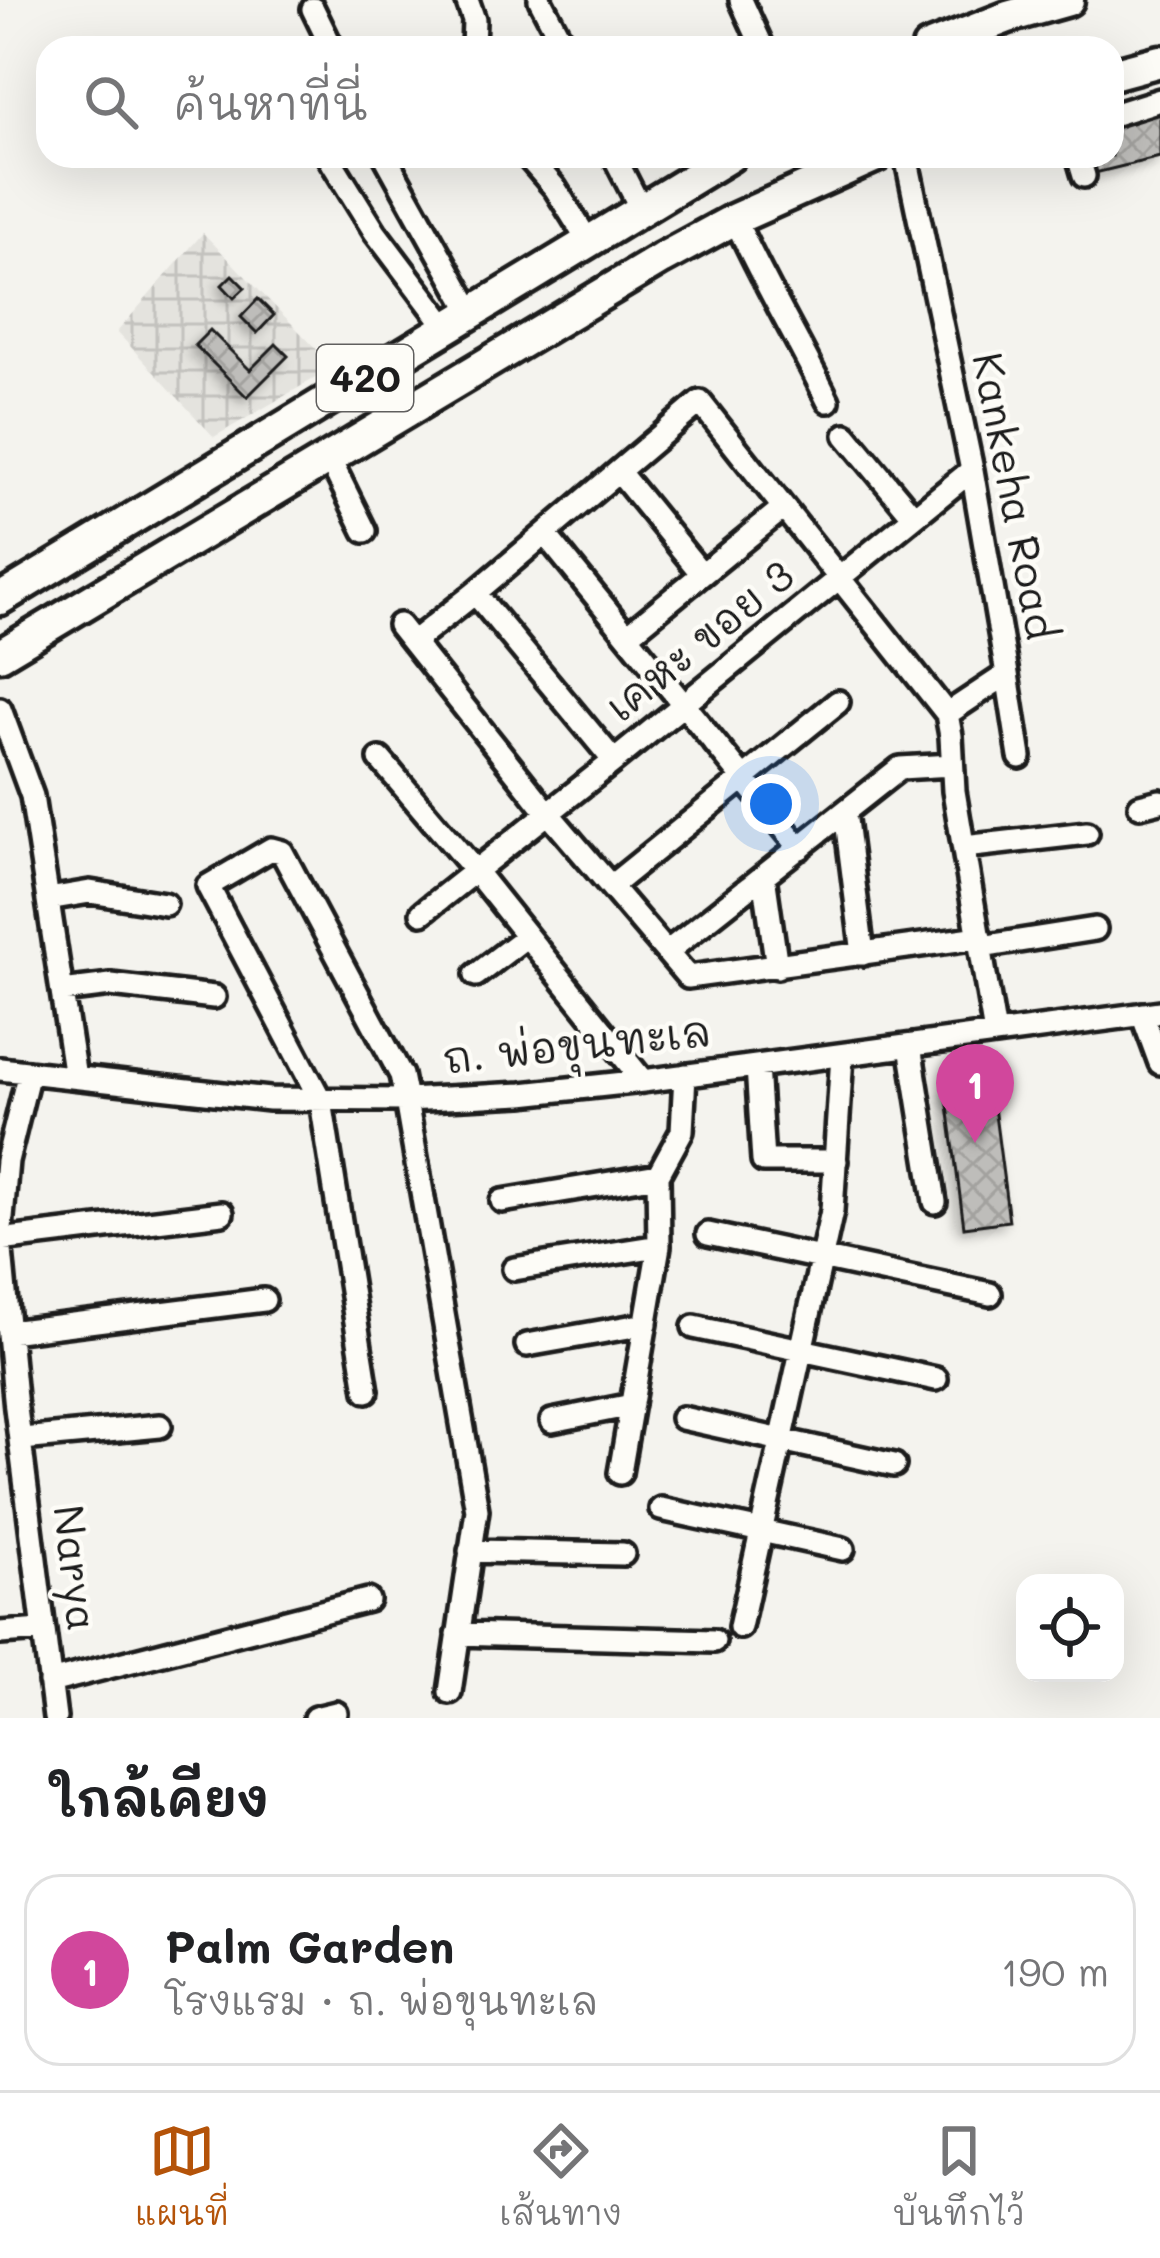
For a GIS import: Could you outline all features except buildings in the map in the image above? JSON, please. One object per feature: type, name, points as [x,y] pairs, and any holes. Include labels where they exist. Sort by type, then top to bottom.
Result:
[{"type":"highway","points":[[959,36],[1068,0]]},
{"type":"highway","points":[[1124,72],[1159,66]]},
{"type":"highway","name":"420","points":[[0,599],[710,168]]},
{"type":"highway","name":"420","points":[[0,656],[642,270],[735,219],[849,168]]},
{"type":"highway","points":[[277,433],[315,466]]},
{"type":"street","points":[[467,0],[473,36]]},
{"type":"street","points":[[540,0],[560,36]]},
{"type":"street","points":[[741,0],[758,36]]},
{"type":"street","points":[[313,9],[326,36]]},
{"type":"street","points":[[1124,111],[1160,100]]},
{"type":"street","points":[[335,168],[375,232],[460,321]]},
{"type":"street","points":[[390,168],[460,321]]},
{"type":"street","points":[[538,168],[588,241]]},
{"type":"street","points":[[620,168],[641,209]]},
{"type":"street","name":"Kankeha Road","points":[[909,168],[972,470],[1007,674],[947,714]]},
{"type":"street","points":[[735,219],[828,401]]},
{"type":"street","points":[[995,1034],[980,942],[964,847],[947,714],[700,402],[476,592],[406,633],[548,813],[688,977],[863,954],[980,942],[1095,929]]},
{"type":"street","points":[[846,435],[914,517]]},
{"type":"street","points":[[315,466],[365,531]]},
{"type":"street","name":"เคหะ ขอย 3","points":[[422,913],[972,470]]},
{"type":"street","points":[[619,472],[701,573]]},
{"type":"street","points":[[629,634],[782,508]]},
{"type":"street","points":[[545,534],[800,848]]},
{"type":"street","points":[[476,592],[614,761]]},
{"type":"street","points":[[1007,674],[1020,757]]},
{"type":"street","points":[[611,886],[838,702]]},
{"type":"street","points":[[0,709],[32,796],[75,1077]]},
{"type":"street","points":[[380,759],[643,1081]]},
{"type":"street","points":[[667,952],[900,768],[952,765]]},
{"type":"street","points":[[844,812],[863,954]]},
{"type":"street","points":[[964,847],[1087,832]]},
{"type":"street","points":[[367,1391],[321,1101],[208,886],[272,849],[282,852],[400,1075],[406,1100],[477,1510],[450,1692]]},
{"type":"street","points":[[764,876],[777,967]]},
{"type":"street","points":[[48,899],[90,892],[165,904]]},
{"type":"street","points":[[476,975],[527,936]]},
{"type":"street","points":[[62,992],[111,985],[214,997]]},
{"type":"street","points":[[1151,1013],[1160,1063]]},
{"type":"street","name":"ถ. พ่อขุนทะเล","points":[[0,1069],[269,1099],[406,1100],[523,1094],[686,1076],[1151,1013]]},
{"type":"street","points":[[910,1046],[935,1202]]},
{"type":"street","points":[[740,1627],[824,1258],[832,1211],[842,1055]]},
{"type":"street","points":[[757,1066],[763,1161],[836,1161]]},
{"type":"street","name":"Narya","points":[[29,1072],[7,1161],[1,1273],[55,1718]]},
{"type":"street","points":[[620,1473],[659,1246],[658,1175],[682,1131],[686,1076]]},
{"type":"street","points":[[502,1202],[658,1175]]},
{"type":"street","points":[[0,1240],[222,1213]]},
{"type":"street","points":[[708,1234],[990,1294]]},
{"type":"street","points":[[514,1269],[659,1246]]},
{"type":"street","points":[[9,1332],[264,1300]]},
{"type":"street","points":[[527,1345],[646,1324]]},
{"type":"street","points":[[694,1327],[936,1379]]},
{"type":"street","points":[[552,1420],[632,1406]]},
{"type":"street","points":[[682,1418],[894,1465]]},
{"type":"street","points":[[22,1439],[160,1426]]},
{"type":"street","points":[[661,1509],[843,1549]]},
{"type":"street","points":[[470,1551],[623,1553]]},
{"type":"street","points":[[50,1682],[368,1600]]},
{"type":"street","points":[[0,1633],[43,1630]]},
{"type":"street","points":[[458,1634],[714,1641]]},
{"type":"shaded area","points":[[203,233],[334,367],[214,437],[117,332]]},
{"type":"place","name":"Palm Garden","points":[[975,1143]]}]
